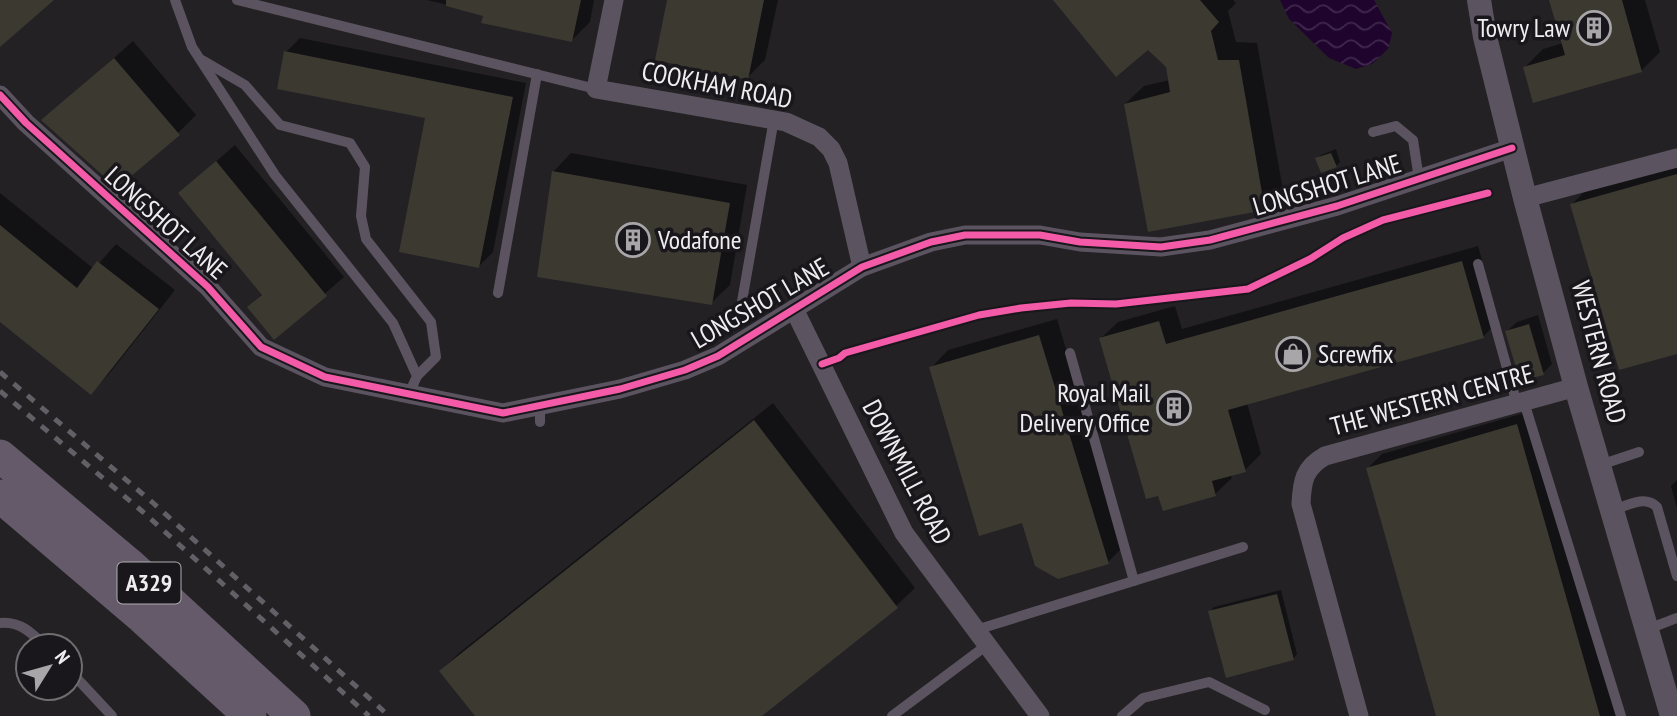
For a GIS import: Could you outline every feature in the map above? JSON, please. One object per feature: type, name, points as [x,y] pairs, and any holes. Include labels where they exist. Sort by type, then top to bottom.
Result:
[{"type":"highway","name":"A329","points":[[0,456],[131,566],[294,716]]},
{"type":"highway","name":"A329","points":[[0,496],[143,618],[250,716]]},
{"type":"street","points":[[596,89],[614,0]]},
{"type":"street","name":"WESTERN ROAD","points":[[1479,0],[1485,37],[1525,198],[1576,387],[1672,716]]},
{"type":"street","name":"COOKHAM ROAD","points":[[596,89],[775,119],[804,129],[819,138],[831,149],[838,163],[862,267]]},
{"type":"street","name":"LONGSHOT LANE","points":[[0,95],[26,123],[208,287],[261,346],[325,377],[503,413],[540,414],[684,370],[718,356],[862,267],[931,242],[965,235],[1040,235],[1080,242],[1161,247],[1210,240],[1336,206],[1512,148]]},
{"type":"street","points":[[1525,198],[1677,158]]},
{"type":"street","name":"DOWNMILL ROAD","points":[[794,309],[904,533],[1040,716]]},
{"type":"street","name":"THE WESTERN CENTRE","points":[[1359,716],[1301,505],[1304,479],[1311,464],[1337,453],[1576,387]]},
{"type":"lane","points":[[175,0],[192,47],[199,58],[275,175],[393,323],[417,376]]},
{"type":"lane","points":[[237,0],[596,89]]},
{"type":"lane","points":[[199,58],[245,85],[280,125],[349,143],[365,167],[361,216],[366,239],[431,322],[436,357],[417,376],[409,395]]},
{"type":"lane","points":[[498,293],[537,74]]},
{"type":"lane","points":[[741,307],[775,119]]},
{"type":"lane","points":[[1373,132],[1396,126],[1413,140],[1419,179]]},
{"type":"lane","points":[[1478,264],[1621,716]]},
{"type":"lane","points":[[1070,353],[1134,581]]},
{"type":"lane","points":[[1599,465],[1639,452]]},
{"type":"lane","points":[[1612,511],[1635,503],[1651,502],[1657,507],[1677,576]]},
{"type":"lane","points":[[892,716],[981,638],[1134,581],[1243,547]]},
{"type":"lane","points":[[1646,630],[1677,618]]},
{"type":"lane","points":[[0,623],[18,625],[30,632]]},
{"type":"lane","points":[[1122,716],[1143,698],[1209,682],[1265,710]]},
{"type":"lane","points":[[84,686],[112,716]]},
{"type":"water","points":[[1280,0],[1374,0],[1392,33],[1388,49],[1372,64],[1356,69],[1329,58],[1289,19]]},
{"type":"building","points":[[0,0],[54,0],[0,47]]},
{"type":"building","points":[[446,0],[581,0],[572,42],[481,23],[483,16],[446,6]]},
{"type":"building","points":[[667,0],[764,0],[748,80],[655,60]]},
{"type":"building","points":[[1053,0],[1200,0],[1219,22],[1211,31],[1218,60],[1239,60],[1265,210],[1148,232],[1124,104],[1170,92],[1166,67],[1148,50],[1116,77]]},
{"type":"building","name":"Towry Law","points":[[1549,0],[1622,0],[1642,72],[1533,103],[1523,67],[1565,55]]},
{"type":"building","points":[[284,51],[513,97],[479,268],[399,252],[425,118],[277,89]]},
{"type":"building","points":[[114,58],[180,135],[117,188],[41,120]]},
{"type":"building","points":[[1331,153],[1337,167],[1321,173],[1315,158]]},
{"type":"building","points":[[216,161],[327,296],[274,340],[247,307],[262,295],[178,193]]},
{"type":"building","name":"Vodafone","points":[[552,171],[730,203],[712,305],[537,277]]},
{"type":"building","points":[[1677,174],[1677,354],[1619,370],[1570,204]]},
{"type":"building","points":[[0,225],[77,288],[97,261],[159,309],[91,395],[0,322]]},
{"type":"building","points":[[1462,261],[1484,338],[1228,410],[1246,472],[1212,481],[1216,496],[1163,511],[1158,496],[1146,499],[1099,338],[1159,321],[1166,344]]},
{"type":"building","points":[[1529,324],[1544,375],[1520,381],[1505,331]]},
{"type":"building","points":[[1039,335],[1109,564],[1058,579],[1035,566],[1022,523],[979,536],[929,367]]},
{"type":"building","points":[[754,420],[898,608],[762,716],[475,716],[439,671]]},
{"type":"building","points":[[1517,424],[1600,716],[1436,716],[1366,468]]},
{"type":"building","points":[[1277,594],[1294,660],[1226,678],[1208,611]]},
{"type":"railway","points":[[0,372],[152,502],[389,716]]},
{"type":"railway","points":[[0,391],[143,512],[369,716]]},
{"type":"cycle path","points":[[0,95],[26,123],[208,287],[261,347],[325,377],[503,413],[620,389],[685,370],[718,356],[862,267],[931,242],[965,235],[1040,235],[1080,242],[1161,247],[1210,240],[1337,206],[1512,148]]},
{"type":"cycle path","points":[[822,364],[845,353],[979,315],[1071,303],[1116,304],[1248,289],[1310,259],[1343,238],[1383,220],[1488,193]]},
{"type":"place","name":"Towry Law","points":[[1594,28]]},
{"type":"place","name":"Vodafone","points":[[633,240]]},
{"type":"place","name":"Screwfix","points":[[1293,354]]},
{"type":"place","name":"Royal Mail Delivery Office","points":[[1174,408]]}]
